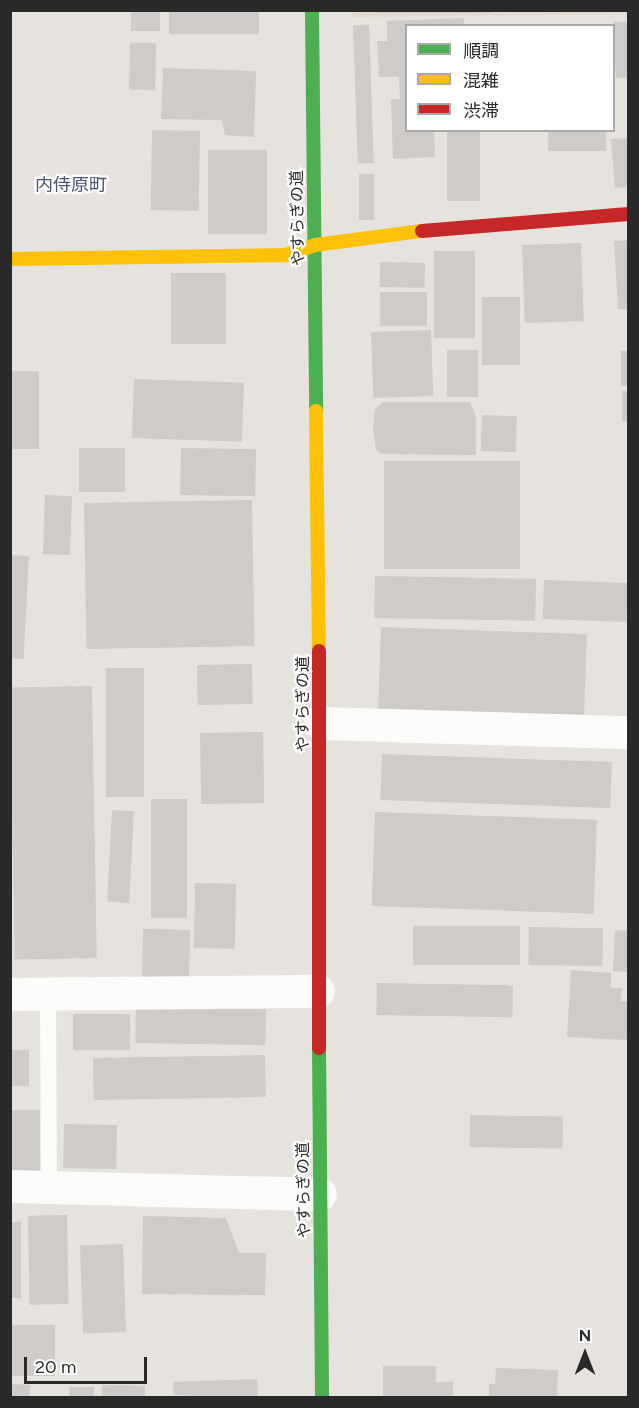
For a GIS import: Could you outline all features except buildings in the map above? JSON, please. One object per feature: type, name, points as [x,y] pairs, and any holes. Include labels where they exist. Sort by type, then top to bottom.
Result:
[{"type":"street","name":"やすらぎの道","points":[[312,10],[320,723],[318,991],[322,1398]]},
{"type":"street","points":[[10,259],[285,255],[315,245],[451,227],[628,214]]},
{"type":"street","points":[[320,723],[628,732]]},
{"type":"street","points":[[10,994],[318,991]]},
{"type":"street","points":[[10,1186],[320,1194]]},
{"type":"lane","points":[[48,994],[49,1187]]},
{"type":"shaded area","points":[[628,10],[628,14],[353,17],[353,11]]},
{"type":"traffic: fast","points":[[312,10],[316,411]]},
{"type":"traffic: fast","points":[[319,1048],[322,1398]]},
{"type":"traffic: slow","points":[[10,259],[285,255],[315,245],[422,231]]},
{"type":"traffic: slow","points":[[316,411],[319,651]]},
{"type":"traffic: jam","points":[[422,231],[628,214]]},
{"type":"traffic: jam","points":[[319,651],[319,1048]]},
{"type":"district","name":"内侍原町","points":[[71,185]]}]
